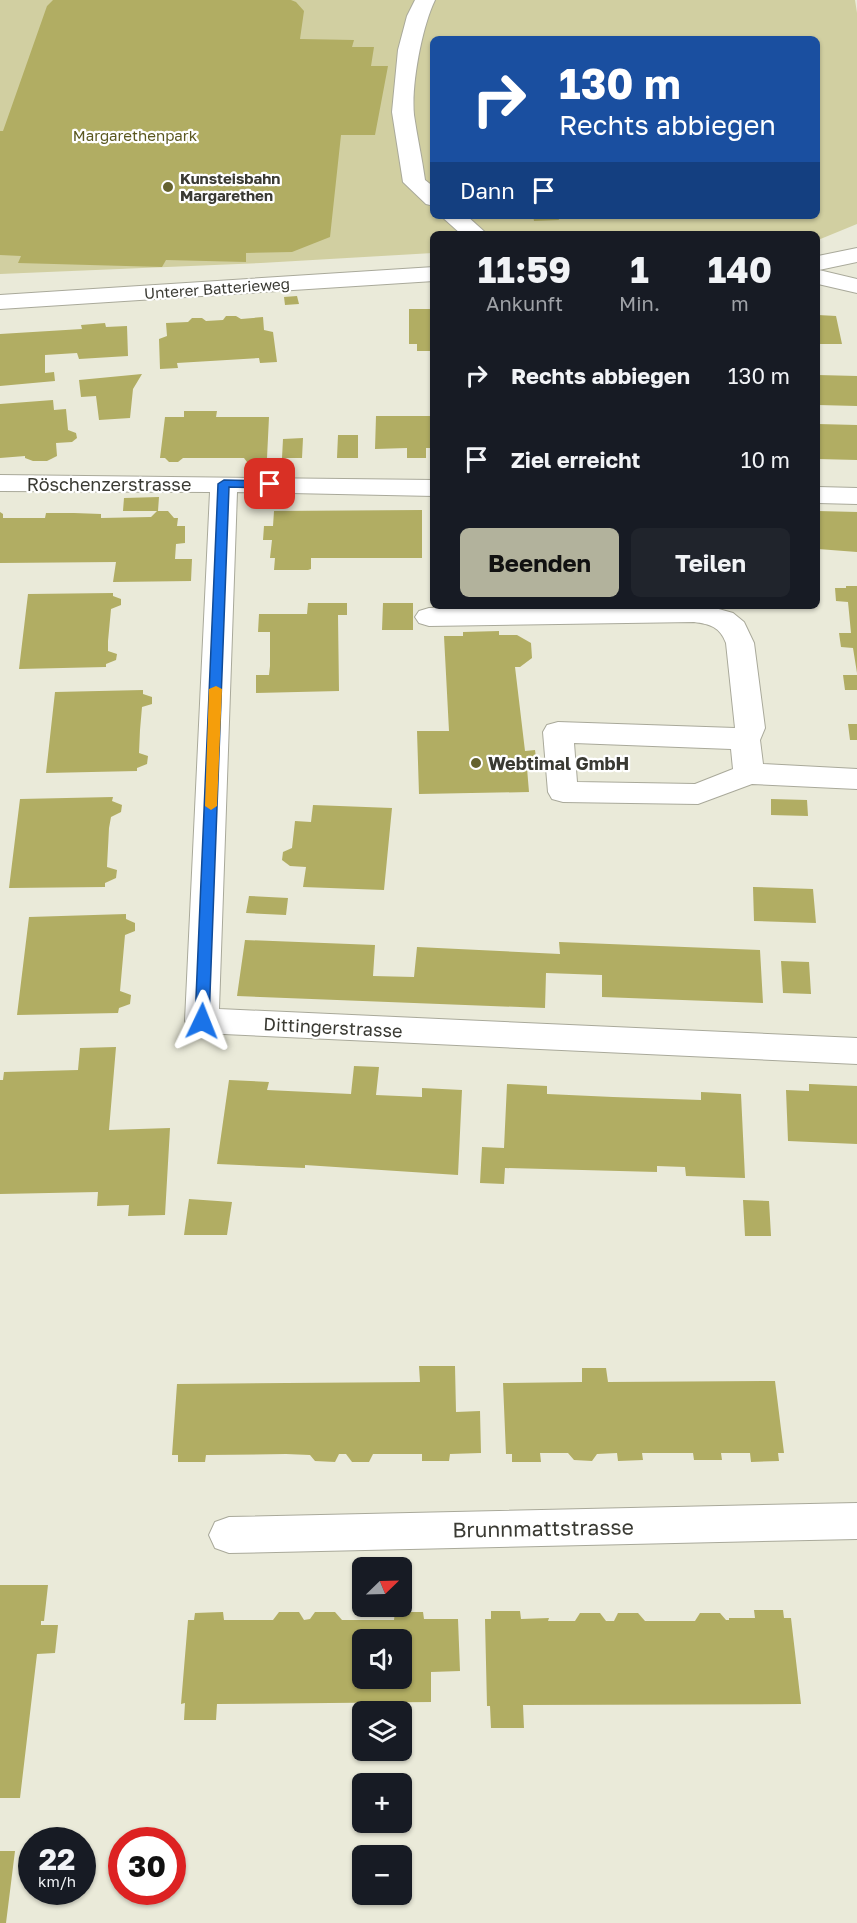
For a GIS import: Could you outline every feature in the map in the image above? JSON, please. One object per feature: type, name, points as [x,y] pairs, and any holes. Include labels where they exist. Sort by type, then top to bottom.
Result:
[{"type":"street","points":[[425,0],[417,15],[409,50],[403,112],[414,182],[430,196]]},
{"type":"street","points":[[457,219],[471,231]]},
{"type":"street","points":[[820,263],[857,255]]},
{"type":"street","name":"Unterer Batterieweg","points":[[0,302],[430,274]]},
{"type":"street","points":[[820,277],[857,286]]},
{"type":"street","name":"Röschenzerstrasse","points":[[0,483],[430,488]]},
{"type":"street","name":"Dittingerstrasse","points":[[224,484],[202,1021],[857,1051]]},
{"type":"street","points":[[820,495],[857,496]]},
{"type":"street","points":[[429,617],[694,613],[726,620],[737,630],[740,643],[750,728],[745,740],[749,774]]},
{"type":"street","points":[[745,740],[558,732],[564,792],[698,794],[749,774],[857,779]]},
{"type":"street","name":"Brunnmattstrasse","points":[[229,1535],[857,1521]]},
{"type":"green space","name":"Margarethenpark","points":[[0,0],[855,0],[857,13],[857,224],[820,239],[820,231],[430,231],[430,253],[0,274]]},
{"type":"building","points":[[53,0],[291,0],[304,11],[300,39],[354,40],[352,47],[374,47],[371,66],[388,66],[375,135],[341,135],[330,237],[292,252],[246,253],[246,262],[166,260],[162,267],[18,263],[21,256],[0,255],[0,131],[3,131],[47,6]]},
{"type":"building","points":[[534,219],[559,220],[534,221]]},
{"type":"building","points":[[297,296],[299,304],[285,305],[284,297]]},
{"type":"building","points":[[409,309],[430,309],[430,351],[417,351],[417,344],[409,344]]},
{"type":"building","points":[[820,315],[836,316],[842,344],[820,344]]},
{"type":"building","points":[[226,316],[236,316],[241,319],[263,317],[264,330],[273,332],[277,362],[260,363],[259,358],[177,363],[178,368],[160,369],[159,339],[167,336],[166,323],[188,322],[192,318],[202,318],[206,321],[223,320]]},
{"type":"building","points":[[105,323],[106,327],[127,326],[128,356],[79,359],[77,353],[45,355],[45,373],[54,372],[55,381],[0,386],[0,334],[82,329],[81,325]]},
{"type":"building","points":[[142,374],[133,389],[130,418],[99,420],[96,396],[81,397],[79,380]]},
{"type":"building","points":[[820,375],[857,376],[857,406],[820,405]]},
{"type":"building","points":[[53,400],[54,410],[66,409],[68,430],[76,433],[77,438],[72,442],[56,443],[57,456],[47,461],[33,461],[25,456],[0,458],[0,404]]},
{"type":"building","points":[[184,411],[217,411],[216,417],[269,417],[267,458],[260,458],[256,462],[247,462],[244,458],[183,458],[178,462],[169,462],[165,458],[160,458],[165,417],[184,417]]},
{"type":"building","points":[[376,416],[430,416],[430,448],[426,448],[426,458],[407,458],[407,448],[375,449]]},
{"type":"building","points":[[820,424],[857,425],[857,460],[820,459]]},
{"type":"building","points":[[338,435],[358,435],[358,458],[337,458]]},
{"type":"building","points":[[303,438],[302,458],[282,458],[283,439]]},
{"type":"building","points":[[159,497],[158,511],[168,511],[174,518],[178,518],[177,526],[185,526],[185,543],[176,544],[175,559],[192,559],[191,581],[113,582],[116,562],[0,563],[0,512],[3,518],[45,518],[46,513],[101,514],[101,518],[151,517],[157,511],[123,511],[124,498]]},
{"type":"building","points":[[422,510],[422,558],[311,558],[311,569],[308,570],[274,570],[275,558],[270,558],[272,540],[263,540],[264,526],[273,526],[274,511]]},
{"type":"building","points":[[820,511],[857,512],[857,552],[820,549]]},
{"type":"building","points":[[846,586],[857,586],[857,673],[853,648],[841,647],[839,633],[851,633],[848,602],[836,601],[835,588],[846,588]]},
{"type":"building","points":[[113,593],[113,596],[121,599],[121,605],[111,609],[108,641],[108,651],[117,654],[116,660],[106,664],[106,667],[19,669],[28,594]]},
{"type":"building","points":[[308,603],[347,603],[347,615],[338,615],[339,691],[256,693],[256,675],[269,675],[270,666],[270,632],[258,632],[259,614],[307,614]]},
{"type":"building","points":[[383,603],[413,603],[413,630],[382,630]]},
{"type":"building","points":[[499,631],[499,635],[517,635],[531,643],[532,658],[520,667],[515,667],[525,751],[535,750],[536,758],[537,767],[527,768],[529,792],[419,794],[417,731],[449,731],[444,636],[463,636],[463,632]]},
{"type":"building","points":[[843,675],[857,675],[857,690],[845,690]]},
{"type":"building","points":[[143,690],[143,694],[152,697],[152,704],[142,707],[140,730],[139,753],[148,756],[147,764],[137,768],[137,771],[46,773],[55,692]]},
{"type":"building","points":[[848,724],[857,724],[857,740],[850,740]]},
{"type":"building","points":[[113,797],[112,801],[122,805],[121,812],[111,817],[109,828],[107,867],[117,870],[116,878],[105,883],[105,887],[9,888],[20,799]]},
{"type":"building","points":[[771,799],[807,800],[808,816],[771,815]]},
{"type":"building","points":[[313,805],[392,808],[384,890],[303,887],[306,867],[290,866],[282,860],[283,852],[292,848],[295,821],[311,822]]},
{"type":"building","points":[[753,887],[813,889],[816,923],[754,921]]},
{"type":"building","points":[[249,896],[288,898],[286,915],[246,913]]},
{"type":"building","points":[[126,914],[126,919],[135,923],[135,931],[125,935],[120,991],[131,995],[130,1004],[119,1008],[118,1013],[17,1015],[29,917]]},
{"type":"building","points":[[245,940],[375,945],[373,976],[414,977],[417,947],[560,954],[559,942],[760,950],[763,1003],[602,997],[602,975],[546,973],[545,1008],[237,996]]},
{"type":"building","points":[[781,961],[809,962],[811,994],[783,993]]},
{"type":"building","points":[[116,1047],[109,1130],[170,1128],[165,1215],[128,1216],[129,1205],[97,1206],[98,1192],[0,1194],[0,1080],[3,1080],[4,1072],[78,1070],[80,1048]]},
{"type":"building","points":[[354,1066],[379,1067],[376,1095],[422,1097],[422,1088],[462,1090],[458,1175],[305,1165],[305,1168],[217,1164],[229,1080],[269,1082],[267,1090],[351,1094]]},
{"type":"building","points":[[507,1084],[547,1086],[547,1094],[613,1097],[701,1100],[701,1092],[741,1094],[745,1178],[686,1176],[685,1167],[657,1166],[657,1172],[505,1168],[504,1184],[480,1183],[482,1147],[504,1148]]},
{"type":"building","points":[[809,1084],[857,1086],[857,1144],[788,1141],[786,1090],[809,1091]]},
{"type":"building","points":[[189,1199],[232,1202],[227,1235],[184,1235]]},
{"type":"building","points":[[743,1200],[769,1201],[771,1236],[745,1236]]},
{"type":"building","points":[[419,1366],[455,1366],[456,1412],[480,1411],[481,1453],[450,1454],[449,1461],[422,1461],[422,1454],[373,1454],[369,1462],[352,1462],[346,1454],[339,1454],[335,1462],[315,1461],[310,1455],[286,1454],[206,1455],[205,1462],[178,1462],[178,1455],[172,1455],[177,1384],[420,1382]]},
{"type":"building","points":[[582,1368],[606,1368],[608,1382],[775,1381],[784,1453],[778,1453],[779,1461],[751,1462],[750,1453],[721,1453],[722,1460],[694,1460],[693,1453],[642,1453],[643,1460],[618,1461],[617,1453],[597,1454],[592,1461],[574,1460],[568,1453],[540,1453],[541,1462],[512,1462],[512,1454],[506,1454],[503,1383],[582,1382]]},
{"type":"building","points":[[0,1585],[48,1585],[44,1621],[41,1621],[41,1625],[58,1625],[55,1653],[37,1654],[20,1798],[0,1798]]},
{"type":"building","points":[[754,1610],[783,1610],[784,1618],[791,1618],[801,1704],[523,1705],[524,1728],[491,1728],[490,1706],[487,1706],[485,1619],[491,1619],[491,1611],[520,1611],[521,1619],[549,1618],[548,1621],[575,1621],[580,1613],[600,1613],[606,1621],[614,1621],[618,1613],[638,1613],[645,1621],[695,1621],[700,1613],[720,1613],[726,1620],[755,1618]]},
{"type":"building","points":[[223,1612],[224,1620],[273,1620],[279,1612],[299,1612],[304,1620],[310,1619],[315,1612],[335,1612],[342,1620],[394,1620],[394,1617],[412,1617],[412,1612],[423,1612],[424,1619],[458,1619],[460,1671],[431,1672],[431,1702],[217,1704],[216,1720],[184,1720],[185,1703],[181,1704],[188,1620],[194,1620],[195,1613]]},
{"type":"building","points":[[0,1851],[15,1851],[6,1923],[0,1923]]},
{"type":"slow traffic","points":[[211,806],[216,689]]},
{"type":"place","name":"Kunsteisbahn Margarethen","points":[[168,187]]},
{"type":"place","name":"Webtimal GmbH","points":[[476,763]]},
{"type":"route","points":[[202,1021],[224,484],[270,484]]}]
